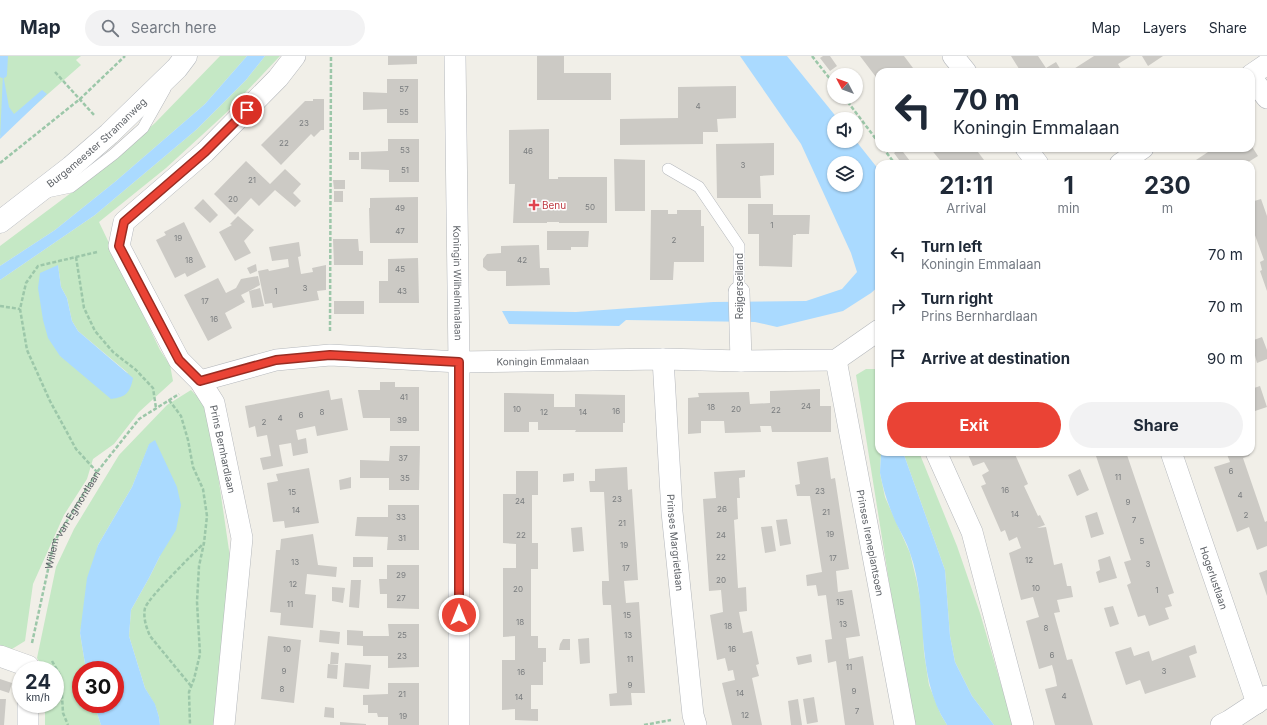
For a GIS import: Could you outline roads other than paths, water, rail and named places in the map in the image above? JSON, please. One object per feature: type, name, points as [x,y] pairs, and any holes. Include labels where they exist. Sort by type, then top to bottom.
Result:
[{"type":"main road","name":"Burgemeester Stramanweg","points":[[0,222],[109,134],[182,62]]},
{"type":"street","name":"Prins Bernhardlaan","points":[[224,725],[242,538],[214,403],[200,381],[179,360],[119,246],[124,222],[205,152],[278,78],[295,56]]},
{"type":"street","name":"Koningin Wilhelminalaan","points":[[455,56],[459,362],[460,725]]},
{"type":"street","points":[[953,56],[963,68]]},
{"type":"street","points":[[1255,73],[1267,64]]},
{"type":"street","points":[[1255,82],[1267,98]]},
{"type":"street","points":[[1126,160],[1137,152]]},
{"type":"street","name":"Reijgerseiland","points":[[739,292],[741,361]]},
{"type":"street","points":[[836,360],[875,336]]},
{"type":"street","name":"Koningin Emmalaan","points":[[200,381],[276,360],[330,355],[459,362],[663,359],[741,361],[836,360]]},
{"type":"street","name":"Prinses Margrietlaan","points":[[663,359],[672,512],[693,715],[696,725]]},
{"type":"street","name":"Prinses Ireneplantsoen","points":[[836,360],[905,725]]},
{"type":"street","points":[[938,456],[972,532],[1023,725]]},
{"type":"street","name":"Hogerlustlaan","points":[[1172,456],[1262,700]]},
{"type":"street","points":[[0,656],[24,661]]},
{"type":"street","points":[[1221,725],[1230,722],[1262,700]]},
{"type":"street","points":[[28,713],[28,725]]},
{"type":"lane","points":[[36,194],[71,187],[114,154],[143,128],[182,62]]},
{"type":"lane","name":"Reijgerseiland","points":[[668,169],[698,187],[739,246],[739,292]]},
{"type":"water","points":[[247,56],[265,56],[246,80],[196,130],[95,215],[0,280],[0,266],[55,230],[116,181],[205,104]]},
{"type":"water","points":[[740,56],[787,56],[832,112],[827,112],[827,148],[862,148],[875,165],[875,290],[843,311],[777,327],[755,322],[626,320],[619,326],[509,324],[502,311],[576,312],[713,302],[806,301],[842,289],[857,272],[851,253],[801,144]]},
{"type":"water","points":[[3,74],[9,107],[14,114],[42,90],[47,94],[0,139]]},
{"type":"water","points":[[58,265],[61,287],[67,298],[72,321],[78,331],[133,378],[129,391],[120,397],[111,399],[60,356],[48,338],[43,320],[38,288],[40,273]]},
{"type":"water","points":[[155,440],[177,487],[181,505],[176,530],[131,610],[129,636],[145,688],[155,704],[160,725],[101,725],[97,713],[124,713],[124,661],[85,661],[80,633],[87,578],[98,545],[132,487],[149,444]]},
{"type":"water","points":[[881,456],[904,456],[945,570],[950,636],[955,662],[972,696],[994,725],[947,725],[936,705],[926,662],[916,574],[909,549],[893,517],[880,473]]},
{"type":"waterway","points":[[3,74],[4,56]]},
{"type":"place","name":"Benu","points":[[534,205]]}]
